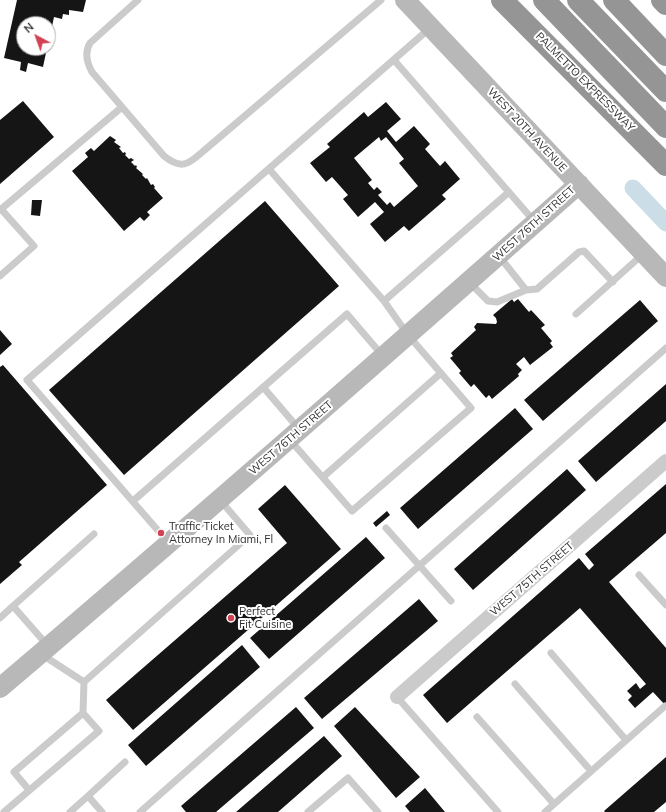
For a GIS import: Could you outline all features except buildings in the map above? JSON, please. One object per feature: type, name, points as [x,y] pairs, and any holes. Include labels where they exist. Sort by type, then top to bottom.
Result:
[{"type":"highway","name":"PALMETTO EXPRESSWAY","points":[[502,0],[666,165]]},
{"type":"highway","points":[[540,0],[666,126]]},
{"type":"highway","points":[[544,0],[563,22]]},
{"type":"highway","points":[[578,0],[666,91]]},
{"type":"highway","points":[[614,0],[666,54]]},
{"type":"highway","points":[[662,0],[666,4]]},
{"type":"street","name":"WEST 20TH AVENUE","points":[[405,0],[666,277]]},
{"type":"street","name":"WEST 76TH STREET","points":[[0,688],[220,500],[579,184]]},
{"type":"street","name":"WEST 75TH STREET","points":[[397,697],[666,461]]},
{"type":"lane","points":[[138,0],[90,43],[87,51],[88,66],[164,156],[178,165],[186,164],[207,148],[381,0]]},
{"type":"lane","points":[[170,543],[27,380],[431,27]]},
{"type":"lane","points":[[394,60],[536,222]]},
{"type":"lane","points":[[0,276],[34,246],[1,209],[122,107]]},
{"type":"lane","points":[[263,387],[323,477],[352,511],[471,408],[408,335],[384,301],[269,169]]},
{"type":"lane","points":[[384,301],[509,192]]},
{"type":"lane","points":[[469,282],[488,301],[497,302],[526,290],[537,289],[579,252],[584,251],[613,282]]},
{"type":"lane","points":[[576,314],[644,253]]},
{"type":"lane","points":[[498,256],[526,290]]},
{"type":"lane","points":[[133,501],[346,314],[383,357]]},
{"type":"lane","points":[[140,812],[666,348]]},
{"type":"lane","points":[[323,477],[441,373]]},
{"type":"lane","points":[[4,812],[99,731],[83,712],[84,682],[250,535],[220,500]]},
{"type":"lane","points":[[386,528],[451,601]]},
{"type":"lane","points":[[0,618],[94,534]]},
{"type":"lane","points":[[639,575],[666,604]]},
{"type":"lane","points":[[12,606],[44,650],[84,682]]},
{"type":"lane","points":[[551,653],[626,740]]},
{"type":"lane","points":[[515,684],[591,771]]},
{"type":"lane","points":[[397,697],[498,812]]},
{"type":"lane","points":[[545,812],[665,706]]},
{"type":"lane","points":[[29,790],[14,772],[83,712]]},
{"type":"lane","points":[[476,717],[554,804]]},
{"type":"lane","points":[[70,812],[125,762]]},
{"type":"lane","points":[[308,812],[348,778],[378,812]]},
{"type":"lane","points":[[88,796],[102,812]]},
{"type":"waterway","points":[[633,188],[666,223]]},
{"type":"place","name":"Traffic Ticket Attorney In Miami, Fl","points":[[161,533]]},
{"type":"place","name":"Perfect Fit Cuisine","points":[[231,618]]}]
